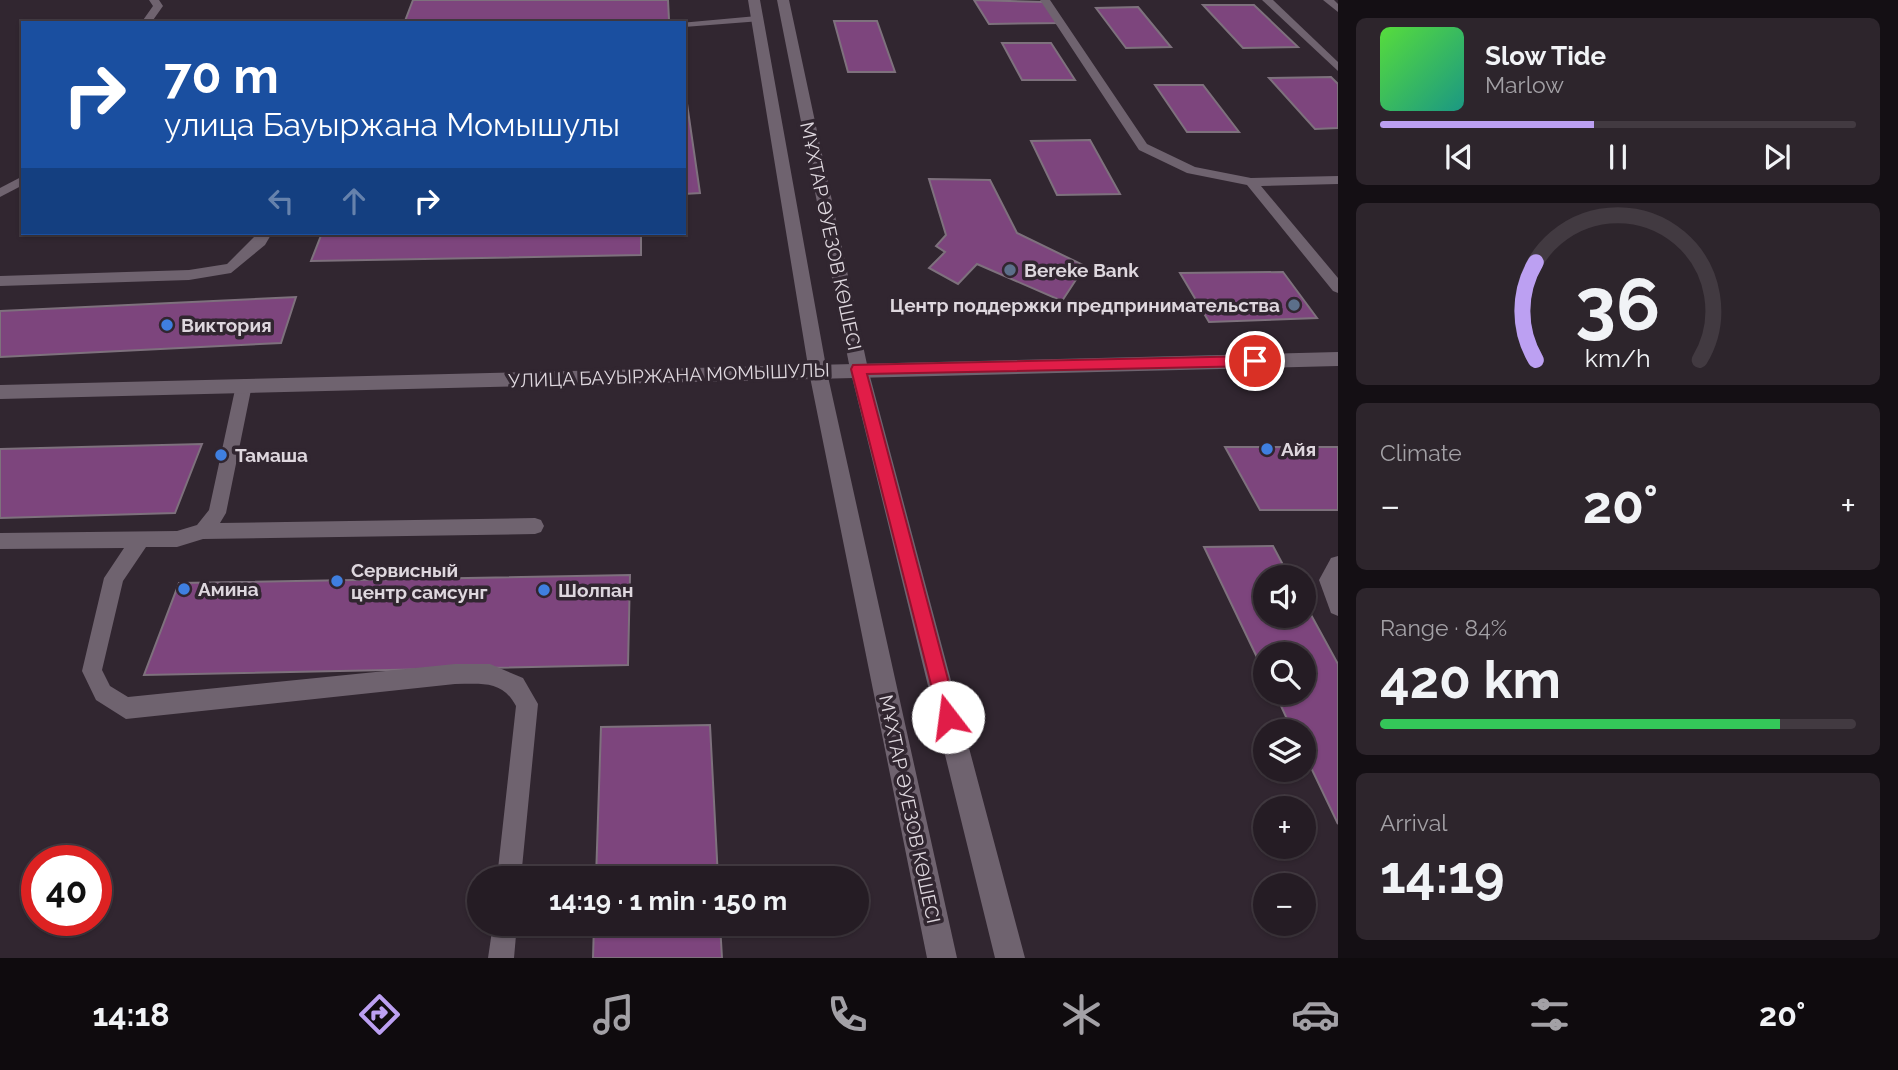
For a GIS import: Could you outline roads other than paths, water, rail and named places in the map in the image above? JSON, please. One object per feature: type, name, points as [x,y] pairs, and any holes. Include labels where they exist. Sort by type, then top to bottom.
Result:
[{"type":"street","name":"МҰХТАР ӘУЕЗОВ КӨШЕСІ","points":[[754,0],[818,372],[942,958]]},
{"type":"street","name":"МҰХТАР ӘУЕЗОВ КӨШЕСІ","points":[[783,0],[859,369],[1010,958]]},
{"type":"street","name":"УЛИЦА БАУЫРЖАНА МОМЫШУЛЫ","points":[[0,392],[1338,359]]},
{"type":"lane","points":[[147,21],[158,6],[154,0]]},
{"type":"lane","points":[[1045,0],[1143,147],[1191,170],[1251,182],[1338,180]]},
{"type":"lane","points":[[1267,0],[1336,64]]},
{"type":"lane","points":[[1328,0],[1338,9]]},
{"type":"lane","points":[[686,24],[757,19]]},
{"type":"lane","points":[[0,193],[21,181]]},
{"type":"lane","points":[[1251,182],[1338,288]]},
{"type":"lane","points":[[0,193],[21,191]]},
{"type":"lane","points":[[0,281],[189,275],[231,268],[260,242],[264,235]]},
{"type":"lane","points":[[203,531],[217,513],[244,385]]},
{"type":"lane","points":[[0,541],[177,539],[203,531],[535,526]]},
{"type":"lane","points":[[141,539],[114,578],[92,671],[103,693],[126,708],[455,674],[490,674],[516,685],[527,704],[510,866]]},
{"type":"lane","points":[[1338,564],[1329,580],[1338,607]]},
{"type":"lane","points":[[501,958],[504,936]]},
{"type":"place","name":"Bereke Bank","points":[[1010,270]]},
{"type":"place","name":"Центр поддержки предпринимательства","points":[[1294,305]]},
{"type":"place","name":"Виктория","points":[[167,325]]},
{"type":"place","name":"Айя","points":[[1267,449]]},
{"type":"place","name":"Тамаша","points":[[221,455]]},
{"type":"place","name":"Сервисный центр самсунг","points":[[337,581]]},
{"type":"place","name":"Амина","points":[[184,589]]},
{"type":"place","name":"Шолпан","points":[[544,590]]}]
